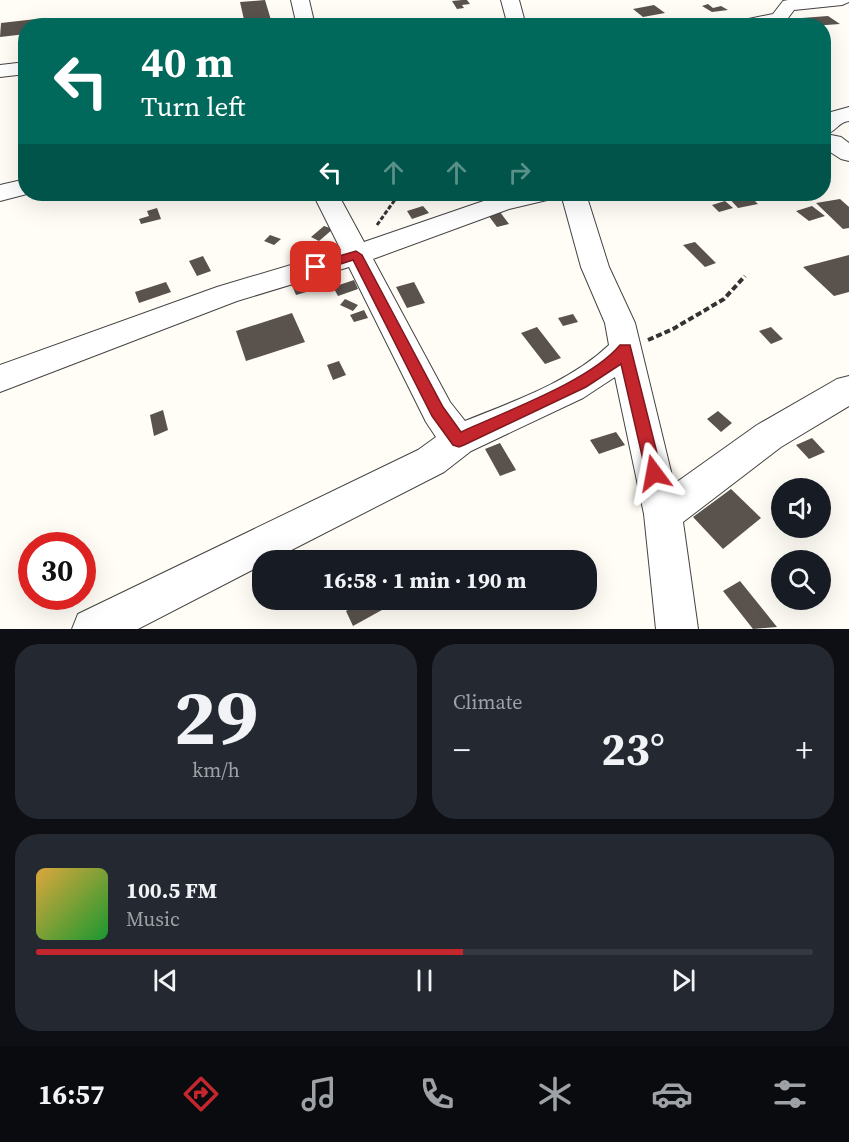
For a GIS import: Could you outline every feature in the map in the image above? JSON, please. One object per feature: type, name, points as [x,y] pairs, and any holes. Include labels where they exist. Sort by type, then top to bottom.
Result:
[{"type":"street","points":[[300,0],[300,18]]},
{"type":"street","points":[[510,0],[515,18]]},
{"type":"street","points":[[779,18],[789,5],[796,3],[842,0]]},
{"type":"street","points":[[0,71],[18,69]]},
{"type":"street","points":[[831,121],[849,114]]},
{"type":"street","points":[[831,141],[849,154]]},
{"type":"street","points":[[0,193],[18,188]]},
{"type":"street","points":[[329,201],[438,412],[459,441]]},
{"type":"street","points":[[0,379],[227,294],[356,255],[509,201]]},
{"type":"street","points":[[575,201],[595,267],[620,323],[663,514],[676,629]]},
{"type":"street","points":[[93,629],[431,461],[459,441],[581,383],[615,361],[625,349]]},
{"type":"street","points":[[663,514],[769,436],[849,390]]},
{"type":"path","points":[[625,349],[673,329],[724,298],[745,276]]},
{"type":"building","points":[[265,0],[270,18],[244,18],[240,2]]},
{"type":"building","points":[[467,0],[470,4],[462,5],[464,8],[457,9],[452,1]]},
{"type":"building","points":[[708,4],[713,8],[721,6],[728,10],[712,12],[702,6]]},
{"type":"building","points":[[654,5],[665,13],[643,17],[633,9]]},
{"type":"building","points":[[828,16],[831,18],[802,18]]},
{"type":"building","points":[[831,18],[840,24],[831,25]]},
{"type":"building","points":[[18,21],[18,35],[0,37],[1,23]]},
{"type":"building","points":[[840,199],[849,207],[849,228],[843,229],[816,203]]},
{"type":"building","points":[[725,201],[733,208],[719,212],[712,205]]},
{"type":"building","points":[[732,201],[755,201],[758,204],[738,208]]},
{"type":"building","points":[[423,206],[429,213],[412,219],[407,211]]},
{"type":"building","points":[[812,206],[825,216],[809,221],[796,211]]},
{"type":"building","points":[[157,208],[161,219],[141,224],[139,219],[149,216],[147,211]]},
{"type":"building","points":[[500,212],[509,224],[497,227],[488,215]]},
{"type":"building","points":[[324,226],[333,229],[319,241],[311,237]]},
{"type":"building","points":[[270,235],[281,239],[274,245],[264,241]]},
{"type":"building","points":[[695,242],[716,263],[705,267],[683,245]]},
{"type":"building","points":[[849,255],[849,292],[834,296],[803,267]]},
{"type":"building","points":[[203,256],[211,271],[197,276],[189,261]]},
{"type":"building","points":[[333,274],[337,283],[296,295],[292,285]]},
{"type":"building","points":[[354,280],[358,289],[338,296],[333,287]]},
{"type":"building","points":[[166,282],[171,292],[139,303],[135,292]]},
{"type":"building","points":[[414,282],[425,303],[407,308],[396,287]]},
{"type":"building","points":[[345,299],[358,305],[353,311],[340,305]]},
{"type":"building","points":[[364,310],[368,318],[354,322],[350,315]]},
{"type":"building","points":[[292,313],[305,342],[246,361],[236,331]]},
{"type":"building","points":[[573,314],[578,322],[563,326],[558,318]]},
{"type":"building","points":[[537,327],[561,358],[545,364],[521,333]]},
{"type":"building","points":[[771,327],[783,339],[771,344],[759,331]]},
{"type":"building","points":[[339,361],[346,375],[333,380],[327,365]]},
{"type":"building","points":[[163,410],[168,430],[154,436],[150,415]]},
{"type":"building","points":[[718,411],[732,423],[721,432],[707,419]]},
{"type":"building","points":[[616,432],[625,445],[599,454],[590,440]]},
{"type":"building","points":[[812,438],[825,452],[809,459],[796,445]]},
{"type":"building","points":[[500,443],[516,470],[500,476],[485,449]]},
{"type":"building","points":[[731,489],[761,518],[723,549],[693,517]]},
{"type":"building","points":[[740,581],[777,627],[753,629],[723,591]]},
{"type":"building","points":[[348,610],[382,610],[353,626],[346,611]]},
{"type":"route","points":[[316,267],[356,255],[438,412],[459,441],[581,383],[615,361],[625,349],[654,473]]}]
